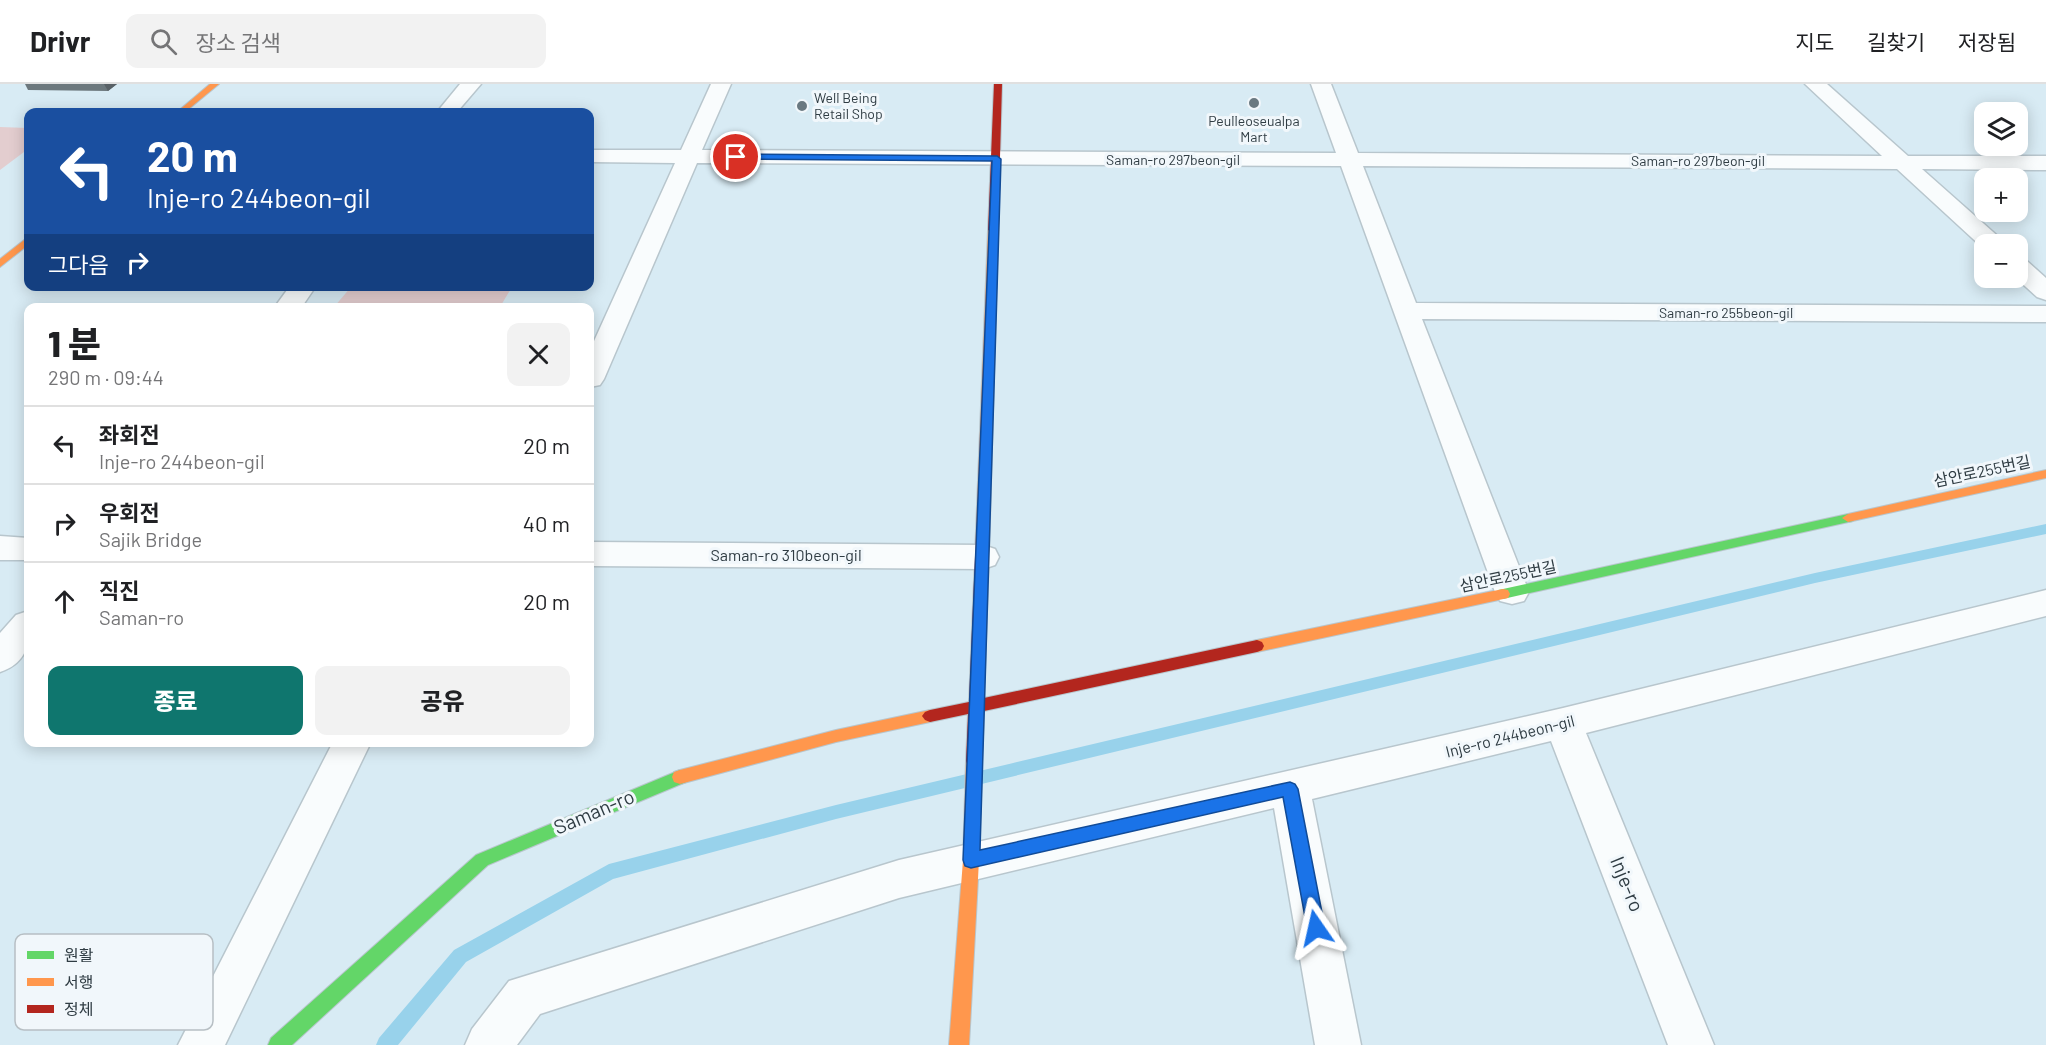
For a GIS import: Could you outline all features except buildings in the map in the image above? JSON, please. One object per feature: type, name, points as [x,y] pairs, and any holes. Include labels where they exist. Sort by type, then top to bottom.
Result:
[{"type":"street","points":[[186,108],[215,84]]},
{"type":"street","points":[[450,108],[471,84]]},
{"type":"street","points":[[594,370],[721,84]]},
{"type":"street","points":[[959,1045],[971,850],[983,557],[998,84]]},
{"type":"street","points":[[1321,84],[1512,592]]},
{"type":"street","points":[[1815,84],[1982,234]]},
{"type":"street","name":"Saman-ro 297beon-gil","points":[[594,156],[2046,163]]},
{"type":"street","points":[[0,264],[24,243]]},
{"type":"street","name":"Saman-ro 255beon-gil","points":[[2028,277],[2046,297]]},
{"type":"street","points":[[291,303],[300,291]]},
{"type":"street","name":"Saman-ro 255beon-gil","points":[[1407,311],[2046,297]]},
{"type":"street","name":"삼안로255번길","points":[[976,706],[1512,592],[2046,474]]},
{"type":"street","points":[[0,549],[24,549]]},
{"type":"street","name":"Saman-ro 310beon-gil","points":[[594,554],[983,557]]},
{"type":"street","name":"Inje-ro 244beon-gil","points":[[971,850],[1290,789],[2046,603]]},
{"type":"street","points":[[0,658],[24,629]]},
{"type":"street","name":"Saman-ro","points":[[278,1045],[482,860],[691,772],[836,736],[976,706]]},
{"type":"street","name":"Inje-ro","points":[[1563,723],[1691,1045]]},
{"type":"street","points":[[213,1021],[350,747]]},
{"type":"street","points":[[1290,789],[1338,1045]]},
{"type":"street","points":[[488,1045],[525,997],[899,879],[971,850]]},
{"type":"street","points":[[201,1045],[208,1030]]},
{"type":"shaded area","points":[[0,127],[24,128],[24,152],[0,170]]},
{"type":"shaded area","points":[[348,291],[510,291],[502,303],[337,303]]},
{"type":"waterway","points":[[386,1045],[460,956],[609,872],[836,812],[1815,578],[2046,529]]},
{"type":"traffic: fast","points":[[1503,594],[1848,518]]},
{"type":"traffic: fast","points":[[278,1045],[482,860],[680,777]]},
{"type":"traffic: slow","points":[[186,108],[215,84]]},
{"type":"traffic: slow","points":[[982,556],[993,230]]},
{"type":"traffic: slow","points":[[0,264],[24,243]]},
{"type":"traffic: slow","points":[[1848,518],[2046,474]]},
{"type":"traffic: slow","points":[[1257,646],[1503,594]]},
{"type":"traffic: slow","points":[[680,777],[836,736],[930,716]]},
{"type":"traffic: slow","points":[[959,1045],[971,860],[974,761]]},
{"type":"traffic: jam","points":[[993,230],[998,84]]},
{"type":"traffic: jam","points":[[974,761],[982,556]]},
{"type":"traffic: jam","points":[[930,716],[1257,646]]},
{"type":"place","name":"Peulleoseualpa Mart","points":[[1254,103]]},
{"type":"place","name":"Well Being Retail Shop","points":[[802,106]]},
{"type":"route","points":[[736,157],[997,159],[971,860],[1290,789],[1316,928]]}]
